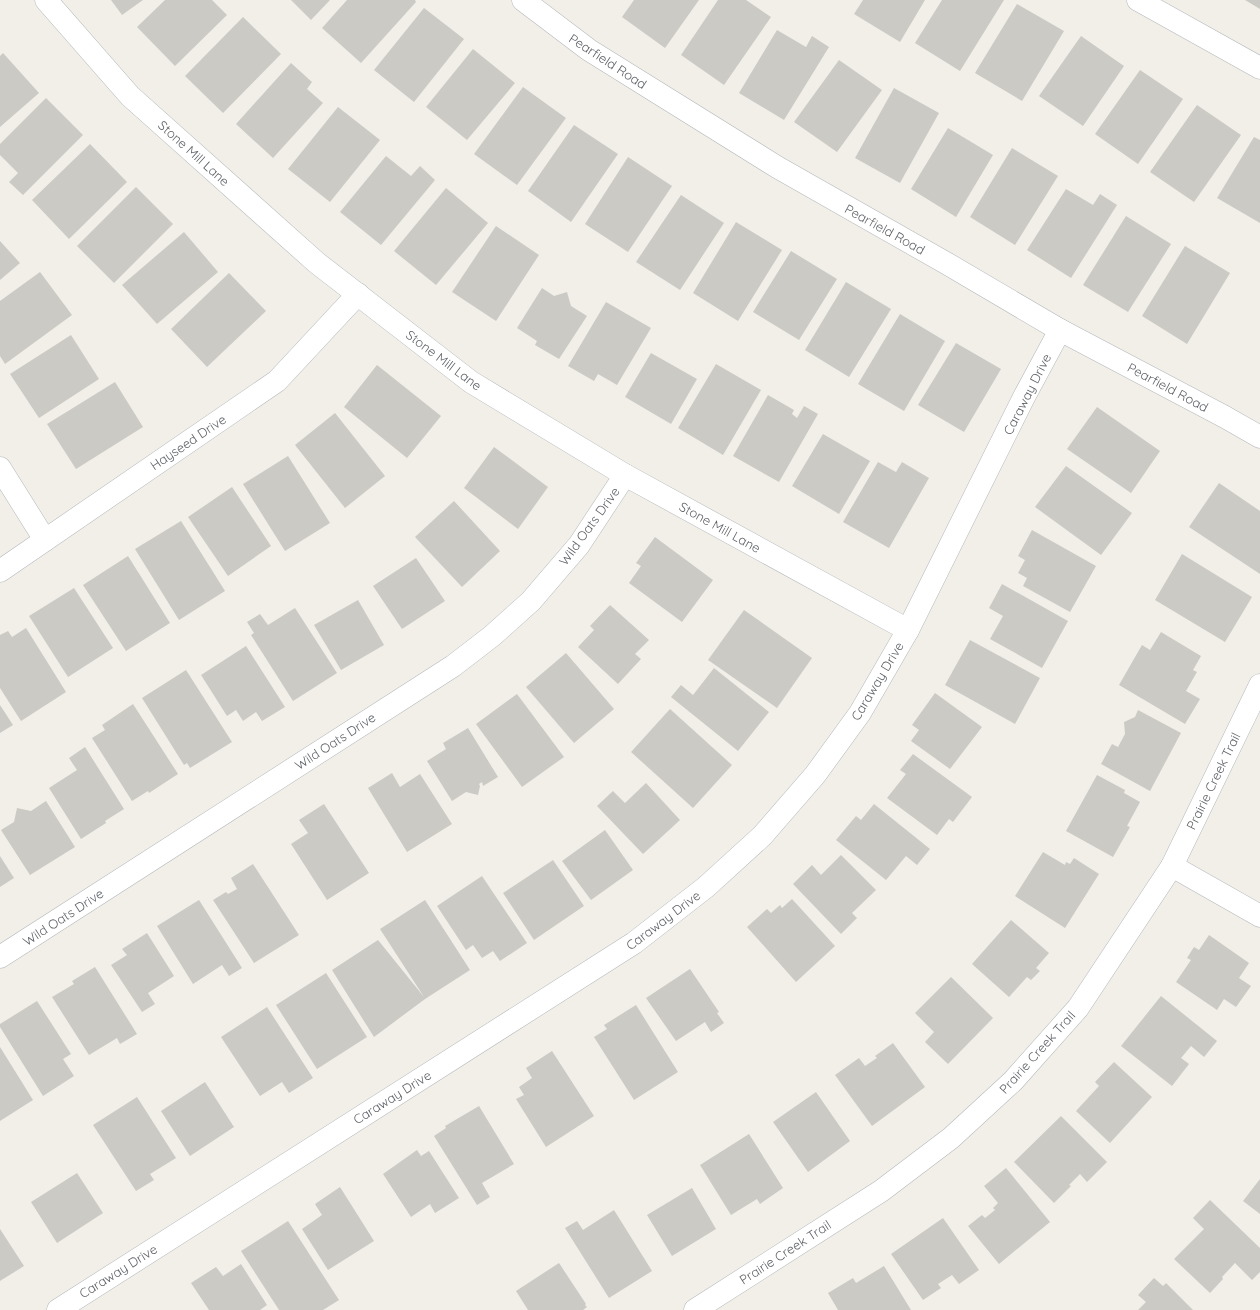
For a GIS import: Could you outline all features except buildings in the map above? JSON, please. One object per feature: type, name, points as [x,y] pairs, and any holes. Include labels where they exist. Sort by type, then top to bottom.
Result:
[{"type":"street","name":"Stone Mill Lane","points":[[46,0],[130,96],[317,263],[470,382],[625,475],[908,630]]},
{"type":"street","name":"Pearfield Road","points":[[523,0],[588,50],[777,167],[1060,330],[1260,437]]},
{"type":"street","points":[[1138,0],[1260,68]]},
{"type":"street","name":"Hayseed Drive","points":[[0,570],[277,381],[358,294]]},
{"type":"street","name":"Caraway Drive","points":[[58,1310],[634,943],[706,887],[762,836],[815,775],[860,713],[908,630],[1020,404],[1060,330]]},
{"type":"street","points":[[0,468],[45,540]]},
{"type":"street","name":"Wild Oats Drive","points":[[0,957],[453,666],[492,636],[531,601],[579,545],[625,475]]},
{"type":"street","name":"Prairie Creek Trail","points":[[695,1310],[881,1191],[951,1138],[1013,1081],[1078,1008],[1172,866],[1260,686]]},
{"type":"street","points":[[1172,866],[1260,916]]}]
